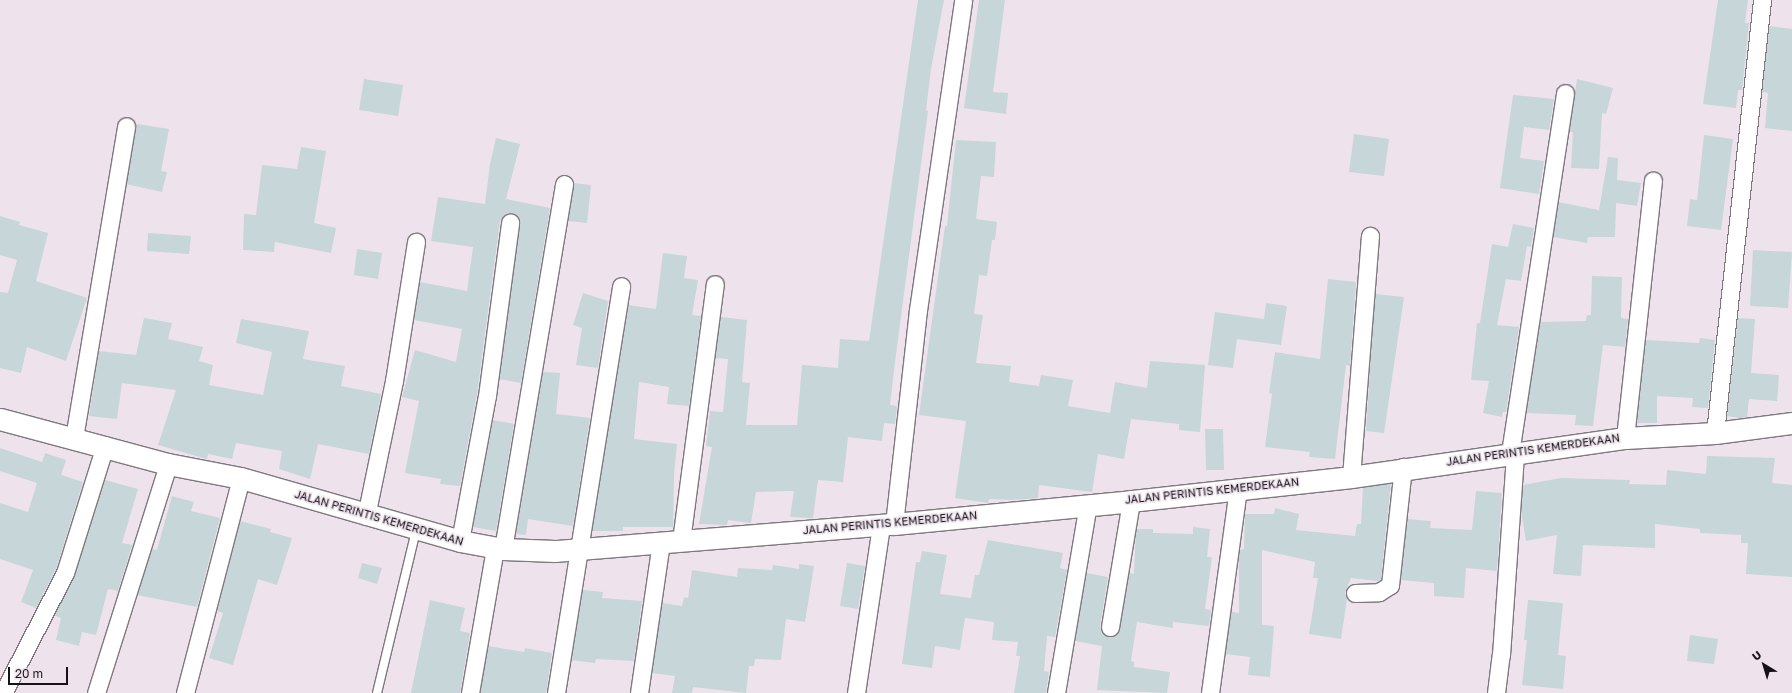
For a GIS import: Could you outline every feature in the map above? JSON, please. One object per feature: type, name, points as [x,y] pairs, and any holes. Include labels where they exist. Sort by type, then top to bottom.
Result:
[{"type":"street","points":[[856,693],[888,525],[963,0]]},
{"type":"street","points":[[1715,433],[1762,0]]},
{"type":"street","points":[[1496,693],[1501,655],[1512,454],[1565,92]]},
{"type":"street","points":[[74,438],[126,126]]},
{"type":"street","points":[[1625,438],[1653,181]]},
{"type":"street","points":[[470,693],[499,549],[564,184]]},
{"type":"street","points":[[460,542],[488,396],[510,223]]},
{"type":"street","points":[[1351,477],[1370,236]]},
{"type":"street","points":[[366,516],[394,381],[416,242]]},
{"type":"street","points":[[681,541],[715,284]]},
{"type":"street","points":[[556,693],[621,286]]},
{"type":"street","name":"JALAN PERINTIS KEMERDEKAAN","points":[[0,419],[105,445],[168,464],[241,478],[416,531],[460,542],[499,549],[578,549],[888,525],[1351,477],[1403,467],[1512,454],[1625,438],[1715,433],[1792,423]]},
{"type":"street","points":[[3,693],[65,573],[105,445]]},
{"type":"street","points":[[96,693],[168,464]]},
{"type":"street","points":[[1355,593],[1379,592],[1390,585],[1403,467]]},
{"type":"street","points":[[185,693],[241,478]]},
{"type":"street","points":[[1210,693],[1238,488]]},
{"type":"street","points":[[1110,627],[1131,501]]},
{"type":"street","points":[[1056,693],[1088,504]]},
{"type":"street","points":[[639,693],[660,543]]},
{"type":"lane","points":[[377,693],[416,531]]},
{"type":"building","points":[[918,0],[944,0],[931,69],[926,110],[928,111],[890,405],[897,406],[895,424],[884,423],[882,441],[848,437],[843,482],[818,480],[813,518],[790,517],[794,491],[756,492],[751,523],[728,520],[727,525],[699,524],[712,447],[706,446],[710,411],[723,412],[728,359],[715,358],[721,317],[747,320],[742,382],[750,383],[746,425],[797,425],[802,365],[838,368],[840,339],[869,341]]},
{"type":"building","points":[[979,0],[1005,0],[993,92],[1008,93],[1006,114],[964,108]]},
{"type":"building","points":[[1718,0],[1748,0],[1745,23],[1749,23],[1742,90],[1738,90],[1736,108],[1703,104]]},
{"type":"building","points":[[1769,26],[1792,29],[1792,131],[1765,128],[1768,93],[1762,92]]},
{"type":"building","points":[[364,79],[403,85],[398,116],[359,110]]},
{"type":"building","points":[[1577,79],[1613,88],[1606,114],[1602,113],[1599,169],[1571,168],[1573,132],[1569,132]]},
{"type":"building","points":[[1513,95],[1554,99],[1549,130],[1524,127],[1520,158],[1544,161],[1539,194],[1500,188]]},
{"type":"building","points":[[137,124],[169,129],[161,171],[167,172],[162,192],[126,184]]},
{"type":"building","points":[[1354,134],[1389,139],[1384,176],[1349,172]]},
{"type":"building","points":[[1704,135],[1733,139],[1721,230],[1687,226],[1690,199],[1697,200]]},
{"type":"building","points":[[496,138],[520,144],[506,199],[550,208],[521,383],[499,379],[520,224],[519,219],[512,213],[506,214],[500,221],[477,394],[460,486],[440,484],[441,479],[405,473],[419,401],[402,397],[415,350],[456,362],[462,329],[414,320],[420,282],[467,291],[473,247],[431,241],[438,197],[485,204],[490,164]]},
{"type":"building","points":[[956,140],[996,142],[994,177],[981,176],[976,219],[997,222],[995,240],[992,240],[987,276],[979,275],[974,314],[983,315],[976,363],[1011,366],[1009,382],[1039,386],[1041,375],[1073,380],[1068,406],[1110,413],[1115,382],[1147,388],[1150,361],[1205,365],[1200,432],[1179,430],[1179,424],[1131,419],[1124,459],[1098,454],[1092,492],[1039,485],[1038,498],[1012,500],[989,499],[988,503],[955,498],[966,421],[919,415],[945,226],[947,226]]},
{"type":"building","points":[[301,147],[326,151],[314,223],[336,228],[331,253],[275,242],[274,252],[243,250],[244,214],[256,215],[262,165],[297,169]]},
{"type":"building","points":[[1608,157],[1618,158],[1617,180],[1641,183],[1637,206],[1616,203],[1615,237],[1588,237],[1587,243],[1553,237],[1558,202],[1599,210]]},
{"type":"building","points":[[574,183],[591,185],[587,223],[568,221]]},
{"type":"building","points":[[0,216],[20,222],[19,225],[48,233],[36,281],[87,298],[66,361],[27,347],[21,373],[0,368],[0,292],[8,293],[17,260],[0,255]]},
{"type":"building","points":[[1513,224],[1534,228],[1531,247],[1527,246],[1521,281],[1506,279],[1497,325],[1519,327],[1506,412],[1503,412],[1502,417],[1483,413],[1489,381],[1471,380],[1477,323],[1480,323],[1492,244],[1508,247]]},
{"type":"building","points":[[148,233],[191,236],[189,254],[147,251]]},
{"type":"building","points":[[357,249],[382,253],[378,279],[354,275]]},
{"type":"building","points":[[1753,250],[1792,252],[1788,308],[1750,306]]},
{"type":"building","points":[[663,253],[687,256],[684,278],[698,280],[692,315],[701,316],[689,406],[667,404],[669,387],[639,382],[634,439],[677,444],[674,475],[673,527],[623,527],[623,531],[592,531],[628,305],[656,309]]},
{"type":"building","points":[[1592,276],[1622,277],[1621,318],[1628,319],[1625,347],[1603,345],[1593,426],[1575,425],[1576,415],[1526,413],[1540,322],[1586,321],[1587,315],[1591,315]]},
{"type":"building","points":[[1328,279],[1356,282],[1350,366],[1346,365],[1335,459],[1309,457],[1310,452],[1265,447],[1272,394],[1269,393],[1275,352],[1320,359]]},
{"type":"building","points":[[583,293],[608,301],[598,368],[576,365],[582,328],[573,325]]},
{"type":"building","points":[[1375,294],[1404,297],[1384,433],[1366,431]]},
{"type":"building","points":[[1266,303],[1287,306],[1281,345],[1237,339],[1233,368],[1208,365],[1215,312],[1264,319]]},
{"type":"building","points":[[144,318],[172,323],[168,339],[203,347],[199,361],[213,365],[209,385],[263,395],[272,352],[236,343],[241,319],[309,331],[303,359],[345,366],[341,386],[381,394],[369,454],[318,444],[310,479],[279,469],[282,451],[236,443],[232,459],[208,454],[207,459],[158,445],[176,390],[122,383],[117,419],[89,416],[99,351],[136,355]]},
{"type":"building","points":[[1738,318],[1755,319],[1751,373],[1779,375],[1777,401],[1749,399],[1747,417],[1739,418],[1727,416]]},
{"type":"building","points":[[1700,338],[1715,340],[1708,408],[1692,407],[1693,398],[1657,396],[1657,423],[1637,423],[1646,340],[1699,343]]},
{"type":"building","points":[[543,372],[560,373],[556,414],[590,418],[573,526],[528,519],[526,535],[516,534]]},
{"type":"building","points":[[493,420],[514,424],[496,531],[473,527]]},
{"type":"building","points":[[1205,429],[1223,429],[1224,470],[1206,470]]},
{"type":"building","points":[[0,448],[42,462],[45,453],[66,460],[61,475],[83,482],[56,569],[36,608],[21,602],[33,570],[0,559],[0,503],[28,512],[37,483],[0,471]]},
{"type":"building","points":[[1707,456],[1775,458],[1772,483],[1792,485],[1792,577],[1746,574],[1748,543],[1741,543],[1741,535],[1700,533],[1700,529],[1655,524],[1655,548],[1583,545],[1581,576],[1553,574],[1557,535],[1526,541],[1521,511],[1523,485],[1561,478],[1630,480],[1629,484],[1666,485],[1667,470],[1706,474]]},
{"type":"building","points":[[105,480],[138,489],[122,543],[132,545],[118,591],[108,589],[96,635],[82,632],[79,646],[56,640],[61,618],[54,615],[74,576]]},
{"type":"building","points":[[1391,483],[1381,579],[1378,581],[1351,578],[1345,593],[1347,599],[1341,639],[1309,634],[1318,578],[1313,578],[1315,562],[1262,550],[1262,625],[1274,626],[1270,677],[1248,675],[1250,657],[1225,654],[1231,612],[1239,613],[1239,555],[1240,550],[1244,549],[1245,514],[1274,514],[1275,508],[1299,514],[1296,530],[1355,536],[1357,524],[1361,524],[1363,487]]},
{"type":"building","points":[[1476,491],[1502,493],[1497,571],[1466,568],[1464,598],[1434,596],[1434,583],[1401,580],[1407,519],[1431,521],[1430,528],[1472,530]]},
{"type":"building","points":[[172,496],[194,502],[191,511],[220,518],[197,607],[137,595],[152,549],[157,550]]},
{"type":"building","points":[[240,521],[271,529],[270,532],[292,538],[277,585],[258,579],[233,665],[209,658],[223,613],[217,611]]},
{"type":"building","points":[[1193,527],[1210,529],[1207,557],[1212,557],[1205,609],[1211,610],[1209,626],[1173,622],[1173,628],[1137,622],[1131,661],[1134,662],[1134,667],[1170,672],[1167,693],[1097,690],[1102,646],[1075,641],[1086,573],[1108,577],[1100,626],[1104,635],[1114,636],[1120,629],[1129,573],[1134,574],[1136,529],[1153,529],[1153,533],[1193,534]]},
{"type":"building","points":[[988,540],[1063,553],[1060,568],[1067,570],[1055,637],[1047,636],[1044,671],[1049,672],[1046,693],[1014,693],[1020,656],[1016,656],[1018,642],[992,640],[994,622],[965,618],[960,650],[935,646],[932,668],[902,664],[916,562],[920,562],[922,551],[947,555],[940,594],[971,598],[975,575],[979,575]]},
{"type":"building","points":[[362,563],[382,568],[377,584],[358,578]]},
{"type":"building","points":[[847,563],[865,566],[858,609],[840,606]]},
{"type":"building","points":[[799,564],[814,566],[805,622],[786,619],[781,660],[755,659],[754,666],[749,666],[746,693],[693,687],[692,693],[672,693],[675,676],[652,673],[662,603],[682,606],[684,597],[688,598],[692,570],[737,577],[738,568],[772,570],[773,565],[799,569]]},
{"type":"building","points":[[583,590],[603,592],[602,598],[642,601],[634,661],[596,659],[595,663],[571,660]]},
{"type":"building","points":[[430,600],[465,608],[460,631],[470,633],[460,693],[411,693]]},
{"type":"building","points":[[1528,600],[1563,603],[1558,655],[1566,656],[1563,689],[1522,685],[1527,640],[1524,640]]},
{"type":"building","points":[[1690,635],[1718,639],[1714,664],[1687,661]]},
{"type":"building","points":[[488,646],[524,652],[525,648],[552,653],[546,693],[480,693]]}]
